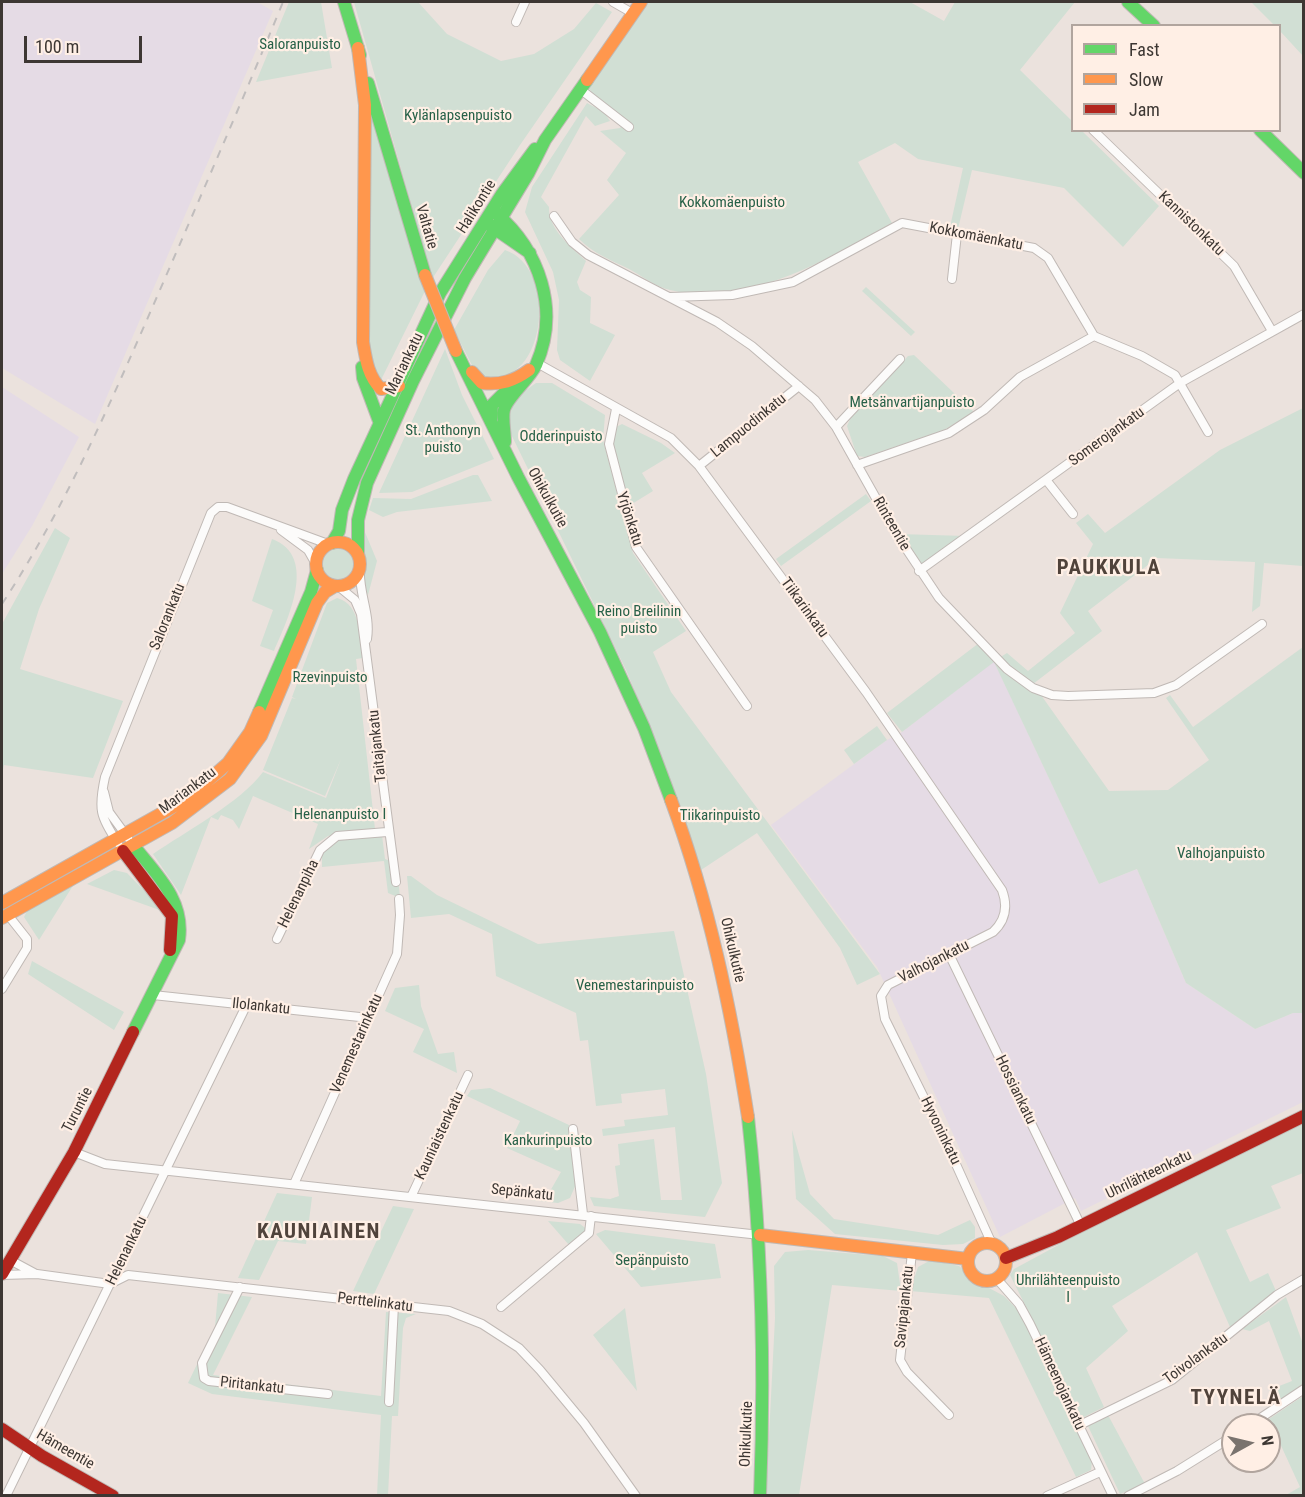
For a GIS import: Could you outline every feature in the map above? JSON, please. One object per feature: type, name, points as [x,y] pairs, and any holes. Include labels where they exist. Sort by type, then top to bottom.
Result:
[{"type":"main road","name":"Valtatie","points":[[344,2],[425,275],[458,354],[506,451]]},
{"type":"main road","name":"Halikontie","points":[[512,201],[545,140],[641,2]]},
{"type":"main road","points":[[1128,2],[1152,24]]},
{"type":"main road","points":[[358,48],[365,105],[363,378],[380,421]]},
{"type":"main road","points":[[1262,132],[1304,173]]},
{"type":"main road","name":"Halikontie","points":[[497,214],[520,168],[545,140]]},
{"type":"main road","points":[[512,201],[513,226]]},
{"type":"main road","name":"Mariankatu","points":[[358,553],[358,520],[367,483],[413,381],[465,278],[484,246],[489,225],[497,214],[512,201]]},
{"type":"main road","points":[[497,214],[523,236],[542,279],[548,309],[545,337],[537,363],[527,381],[504,409],[506,451]]},
{"type":"main road","points":[[489,225],[506,239],[531,254]]},
{"type":"main road","name":"Halikontie","points":[[440,293],[489,225]]},
{"type":"main road","points":[[484,246],[506,239]]},
{"type":"main road","name":"Mariankatu","points":[[330,543],[339,531],[345,501],[394,388],[440,293]]},
{"type":"main road","points":[[363,342],[366,366],[374,382],[381,389],[394,388],[413,381]]},
{"type":"main road","points":[[458,354],[482,383],[499,386],[517,380]]},
{"type":"main road","points":[[491,421],[492,405],[537,363]]},
{"type":"main road","name":"Ohikulkutie","points":[[506,451],[600,630],[672,800],[707,907],[736,1034],[750,1133],[760,1235],[765,1342],[759,1496]]},
{"type":"main road","points":[[330,543],[346,543],[358,553],[360,568],[353,581],[337,586],[323,580],[316,567],[319,552],[330,543]]},
{"type":"main road","name":"Mariankatu","points":[[2,903],[196,793],[228,763],[243,744],[311,592],[316,567]]},
{"type":"main road","name":"Mariankatu","points":[[4,914],[128,848],[204,802],[247,759],[261,736],[318,603],[326,592],[337,586]]},
{"type":"main road","name":"Turuntie","points":[[2,1274],[74,1152],[153,995],[181,932],[181,914],[177,903],[128,848]]},
{"type":"main road","name":"Uhrilähteenkatu","points":[[1006,1258],[1082,1226],[1304,1116]]},
{"type":"main road","name":"Sepänkatu","points":[[760,1235],[968,1259]]},
{"type":"main road","points":[[992,1244],[1001,1249],[1006,1258],[1004,1270],[997,1279],[979,1279],[970,1271],[968,1259],[974,1248],[992,1244]]},
{"type":"main road","name":"Hämeentie","points":[[2,1429],[113,1496]]},
{"type":"street","points":[[516,22],[525,2]]},
{"type":"street","points":[[613,2],[634,14]]},
{"type":"street","points":[[580,89],[630,127]]},
{"type":"street","name":"Kannistonkatu","points":[[1095,132],[1234,266],[1272,331]]},
{"type":"street","name":"Rinteentie","points":[[554,216],[572,242],[588,255],[717,322],[752,346],[815,400],[836,427],[919,571],[962,623],[1007,669],[1033,688],[1052,695],[1125,696],[1163,690],[1176,685],[1262,624]]},
{"type":"street","name":"Kokkomäenkatu","points":[[669,297],[732,295],[793,282],[902,223],[1040,251],[1051,262],[1094,336]]},
{"type":"street","points":[[952,279],[957,234]]},
{"type":"street","name":"Somerojankatu","points":[[919,571],[1180,383],[1304,314]]},
{"type":"street","points":[[857,465],[949,434],[984,411],[1020,377],[1094,336],[1142,356],[1175,375],[1208,432]]},
{"type":"street","points":[[836,427],[900,359]]},
{"type":"street","name":"Tiikarinkatu","points":[[537,363],[671,438],[699,466],[866,692],[987,865],[1002,890],[1006,902],[1005,914]]},
{"type":"street","name":"Lampuodinkatu","points":[[699,466],[799,386]]},
{"type":"street","name":"Yrjönkatu","points":[[616,409],[609,444],[636,547],[747,706]]},
{"type":"street","points":[[1047,481],[1073,514]]},
{"type":"street","name":"Salorankatu","points":[[128,848],[120,837],[109,812],[103,788],[148,667],[211,513],[218,507],[227,507],[330,543]]},
{"type":"street","name":"Salorankatu","points":[[276,526],[308,550],[316,567]]},
{"type":"street","name":"Taitajankatu","points":[[360,568],[360,585],[368,617],[367,645]]},
{"type":"street","name":"Taitajankatu","points":[[337,586],[357,602],[367,645],[387,832],[396,882]]},
{"type":"street","name":"Helenanpiha","points":[[277,939],[320,850],[337,836],[387,832]]},
{"type":"street","name":"Venemestarinkatu","points":[[294,1184],[397,954],[400,923],[399,899]]},
{"type":"street","points":[[2,989],[27,948],[27,939],[4,914]]},
{"type":"street","name":"Valhojankatu","points":[[885,1018],[881,996],[888,985],[993,932],[1000,925],[1005,914]]},
{"type":"street","name":"Hossiankatu","points":[[949,954],[1082,1226]]},
{"type":"street","name":"Ilolankatu","points":[[153,995],[369,1018]]},
{"type":"street","name":"Helenankatu","points":[[6,1496],[246,1006]]},
{"type":"street","name":"Hyvoninkatu","points":[[885,1018],[950,1151],[992,1244]]},
{"type":"street","name":"Kauniaistenkatu","points":[[411,1197],[468,1075]]},
{"type":"street","points":[[501,1308],[589,1233],[573,1129]]},
{"type":"street","name":"Sepänkatu","points":[[74,1152],[105,1164],[760,1235]]},
{"type":"street","name":"Savipajankatu","points":[[912,1252],[900,1360],[907,1372],[949,1415]]},
{"type":"street","name":"Perttelinkatu","points":[[10,1260],[37,1274]]},
{"type":"street","name":"Perttelinkatu","points":[[2,1274],[37,1274],[110,1284],[128,1275],[448,1311],[482,1324],[519,1348],[584,1423],[636,1496]]},
{"type":"street","name":"Hämeenojankatu","points":[[997,1279],[1019,1304],[1113,1496]]},
{"type":"street","name":"Toivolankatu","points":[[1078,1426],[1172,1380],[1277,1295],[1304,1279]]},
{"type":"street","name":"Piritankatu","points":[[240,1287],[202,1363],[204,1378],[208,1381],[328,1394]]},
{"type":"street","points":[[388,1402],[394,1305]]},
{"type":"street","points":[[1268,1413],[1304,1389]]},
{"type":"street","points":[[1128,1496],[1177,1472],[1221,1444]]},
{"type":"street","points":[[1047,1496],[1100,1472]]},
{"type":"shaded area","points":[[2,2],[257,2],[273,11],[95,424],[2,368]]},
{"type":"shaded area","points":[[2,387],[79,437],[32,526],[2,574]]},
{"type":"shaded area","points":[[994,661],[1099,884],[1137,869],[1186,983],[1255,1029],[1293,1013],[1303,1013],[1303,1102],[1081,1211],[1075,1198],[1000,1237],[877,967],[771,825],[887,740],[902,732]]},
{"type":"green space","name":"Saloranpuisto","points":[[289,2],[321,2],[332,68],[256,82]]},
{"type":"green space","name":"Kylänlapsenpuisto","points":[[354,2],[418,2],[447,34],[501,61],[534,54],[574,29],[596,3],[612,12],[520,145],[432,279]]},
{"type":"green space","name":"Kokkomäenpuisto","points":[[646,2],[910,2],[944,21],[955,2],[1075,2],[1020,70],[1071,120],[1071,132],[1083,132],[1159,206],[1123,247],[1064,188],[972,170],[958,229],[950,227],[963,168],[918,159],[895,143],[858,162],[892,223],[814,265],[757,286],[728,292],[699,294],[665,289],[597,253],[579,239],[619,195],[607,180],[626,153],[600,131],[620,128],[625,121],[594,97],[589,88]]},
{"type":"green space","points":[[1251,2],[1303,2],[1303,56],[1281,32],[1281,24],[1273,24]]},
{"type":"green space","points":[[587,103],[604,112],[610,121],[595,126],[586,116],[541,197],[549,207],[556,230],[567,244],[586,261],[577,282],[580,290],[591,297],[590,323],[615,335],[590,381],[560,360],[557,350],[559,300],[553,272],[525,212],[532,187]]},
{"type":"green space","points":[[371,113],[425,291],[380,382],[372,371],[369,352]]},
{"type":"green space","points":[[505,250],[523,262],[534,281],[539,304],[538,329],[531,351],[518,368],[500,377],[477,375],[454,330],[488,270]]},
{"type":"green space","points":[[866,287],[915,332],[911,336],[862,291]]},
{"type":"green space","name":"St. Anthonyn puisto","points":[[445,349],[462,395],[494,459],[412,492],[379,493]]},
{"type":"green space","name":"Metsänvartijanpuisto","points":[[914,355],[974,412],[944,430],[865,457],[857,456],[847,426],[851,417],[908,356]]},
{"type":"green space","points":[[536,383],[552,383],[605,415],[603,440],[633,553],[686,631],[653,652],[671,692],[880,974],[857,985],[840,948],[757,833],[701,870],[677,797],[627,672],[509,430],[512,407],[523,393]]},
{"type":"green space","points":[[1303,408],[1303,566],[1264,563],[1260,606],[1252,612],[1255,562],[1157,558],[1088,611],[1102,631],[1033,684],[1021,678],[999,658],[1007,653],[1028,671],[1075,633],[1060,613],[1093,544],[1076,523],[1088,514],[1105,533],[1220,450]]},
{"type":"green space","points":[[622,424],[661,443],[675,453],[642,473],[653,491],[627,507],[612,438],[614,428]]},
{"type":"green space","points":[[478,475],[492,501],[397,512],[383,517],[369,510],[373,498],[411,499]]},
{"type":"green space","points":[[866,494],[871,501],[781,566],[776,559]]},
{"type":"green space","points":[[362,525],[377,561],[368,595],[361,580]]},
{"type":"green space","points":[[55,528],[70,538],[39,609],[20,669],[123,701],[93,778],[4,765],[2,775],[2,624]]},
{"type":"green space","points":[[898,534],[966,536],[921,567]]},
{"type":"green space","points":[[272,539],[286,547],[294,559],[297,574],[296,590],[291,607],[274,651],[260,646],[273,610],[252,601]]},
{"type":"green space","points":[[338,549],[348,554],[353,564],[348,574],[338,579],[328,574],[323,564],[328,554]]},
{"type":"green space","points":[[337,598],[345,601],[351,607],[360,632],[363,658],[356,659],[375,829],[328,836],[309,849],[318,824],[253,796],[239,829],[233,820],[221,815],[218,820],[211,817],[181,895],[153,854],[227,805],[263,772],[326,798],[341,759],[325,796],[263,770],[292,698],[296,699],[292,697],[327,603]]},
{"type":"green space","name":"Valhojanpuisto","points":[[979,643],[1007,673],[1041,695],[1109,791],[1168,790],[1209,760],[1166,698],[1170,695],[1193,727],[1303,647],[1303,1013],[1293,1013],[1255,1029],[1186,983],[1137,869],[1099,884],[994,662],[902,732],[887,713]]},
{"type":"green space","points":[[877,726],[887,740],[854,764],[844,750]]},
{"type":"green space","points":[[382,835],[385,859],[397,863],[400,898],[388,893],[384,861],[322,867],[322,850],[337,839]]},
{"type":"green space","points":[[114,870],[127,873],[165,912],[87,884]]},
{"type":"green space","name":"Venemestarinpuisto","points":[[407,876],[411,876],[437,895],[538,944],[674,931],[706,1074],[722,1183],[705,1217],[594,1206],[590,1197],[610,1199],[619,1196],[615,1166],[620,1165],[618,1144],[654,1139],[661,1200],[682,1200],[675,1127],[603,1136],[602,1129],[625,1126],[624,1120],[668,1115],[665,1089],[621,1094],[622,1103],[596,1106],[588,1040],[580,1041],[576,1013],[496,976],[492,934],[449,914],[411,918]]},
{"type":"green space","points":[[74,884],[39,940],[24,917],[27,911]]},
{"type":"green space","points":[[32,961],[124,1012],[114,1030],[28,974]]},
{"type":"green space","points":[[419,985],[421,1006],[438,1054],[454,1052],[457,1073],[413,1052],[424,1029],[385,1011],[395,988]]},
{"type":"green space","name":"Kankurinpuisto","points":[[490,1088],[569,1125],[576,1184],[570,1198],[558,1203],[531,1200],[549,1193],[561,1172],[507,1148],[520,1121],[467,1096],[471,1090]]},
{"type":"green space","name":"Uhrilähteenpuisto I","points":[[1302,1122],[1303,1173],[1271,1186],[1281,1208],[1226,1230],[1250,1282],[1268,1273],[1276,1291],[1230,1327],[1197,1252],[1112,1306],[1128,1331],[1086,1368],[1104,1407],[1082,1418],[1010,1275],[1014,1269],[1101,1222]]},
{"type":"green space","points":[[792,1130],[810,1194],[834,1219],[938,1235],[970,1220],[975,1227],[975,1238],[963,1244],[943,1245],[835,1234],[796,1199]]},
{"type":"green space","points":[[277,1193],[312,1197],[306,1244],[278,1241],[259,1280],[238,1278]]},
{"type":"green space","points":[[393,1206],[414,1209],[374,1294],[353,1291]]},
{"type":"green space","points":[[548,1221],[580,1224],[588,1230],[569,1245]]},
{"type":"green space","name":"Sepänpuisto","points":[[605,1230],[715,1244],[721,1278],[641,1287],[596,1234]]},
{"type":"green space","points":[[808,1250],[883,1256],[897,1263],[901,1291],[832,1285],[799,1495],[766,1495],[775,1318],[774,1266],[785,1252]]},
{"type":"green space","points":[[931,1260],[959,1266],[976,1281],[1004,1296],[1020,1312],[1092,1461],[1091,1470],[1076,1477],[989,1298],[910,1291],[918,1267]]},
{"type":"green space","points":[[218,1293],[252,1297],[213,1375],[381,1396],[386,1312],[416,1314],[406,1318],[403,1328],[398,1416],[392,1416],[388,1495],[377,1495],[381,1415],[212,1394],[188,1383],[215,1327]]},
{"type":"green space","points":[[1286,1297],[1303,1344],[1303,1384],[1275,1404],[1269,1390],[1292,1381],[1269,1321],[1250,1331],[1242,1329]]},
{"type":"green space","points":[[625,1308],[637,1391],[593,1335]]},
{"type":"green space","points":[[1303,1396],[1303,1495],[1286,1495],[1300,1487],[1281,1446],[1281,1413],[1278,1413]]},
{"type":"green space","points":[[1108,1415],[1145,1484],[1120,1494],[1088,1426]]},
{"type":"railway","points":[[2,604],[46,531],[104,416],[283,2]]},
{"type":"traffic: fast","points":[[344,2],[360,55]]},
{"type":"traffic: fast","points":[[1128,2],[1152,24]]},
{"type":"traffic: fast","points":[[358,553],[358,520],[367,483],[413,381],[465,278],[528,174],[545,140],[587,80]]},
{"type":"traffic: fast","points":[[368,83],[425,275]]},
{"type":"traffic: fast","points":[[1262,132],[1304,173]]},
{"type":"traffic: fast","points":[[332,543],[339,531],[342,510],[354,479],[440,293],[502,194],[535,149]]},
{"type":"traffic: fast","points":[[496,213],[524,245],[534,263],[542,283],[546,323],[543,344],[536,365],[504,410],[505,442]]},
{"type":"traffic: fast","points":[[488,224],[530,253]]},
{"type":"traffic: fast","points":[[456,351],[518,477],[600,632],[644,728],[671,800]]},
{"type":"traffic: fast","points":[[362,367],[363,378],[379,421]]},
{"type":"traffic: fast","points":[[491,420],[492,405],[512,385]]},
{"type":"traffic: fast","points":[[259,712],[311,592],[317,570]]},
{"type":"traffic: fast","points":[[133,845],[167,888],[178,912],[180,926],[179,940],[133,1032]]},
{"type":"traffic: fast","points":[[748,1117],[761,1306],[760,1496]]},
{"type":"traffic: slow","points":[[587,80],[641,2]]},
{"type":"traffic: slow","points":[[358,48],[365,105],[363,342],[368,367],[373,379],[381,389],[399,386]]},
{"type":"traffic: slow","points":[[425,275],[456,351]]},
{"type":"traffic: slow","points":[[472,372],[482,383],[501,383],[529,370]]},
{"type":"traffic: slow","points":[[338,542],[347,543],[354,548],[359,555],[360,564],[359,573],[354,580],[347,585],[338,586],[329,585],[322,580],[317,573],[316,564],[317,555],[322,548],[329,543],[338,542]]},
{"type":"traffic: slow","points":[[2,918],[172,823],[230,779],[261,736],[317,603],[325,592],[335,586]]},
{"type":"traffic: slow","points":[[2,903],[187,799],[228,763],[250,732],[259,712]]},
{"type":"traffic: slow","points":[[671,800],[708,917],[734,1036],[748,1117]]},
{"type":"traffic: slow","points":[[760,1235],[968,1259]]},
{"type":"traffic: slow","points":[[987,1243],[1000,1249],[1006,1262],[1000,1275],[987,1281],[974,1275],[968,1262],[974,1249],[987,1243]]},
{"type":"traffic: jam","points":[[123,851],[172,916],[170,950]]},
{"type":"traffic: jam","points":[[2,1274],[74,1152],[133,1032]]},
{"type":"traffic: jam","points":[[1006,1258],[1058,1237],[1304,1116]]},
{"type":"traffic: jam","points":[[2,1429],[42,1456],[113,1496]]},
{"type":"district","name":"PAUKKULA","points":[[1109,569]]},
{"type":"district","name":"KAUNIAINEN","points":[[319,1233]]},
{"type":"district","name":"TYYNELÄ","points":[[1236,1399]]},
{"type":"park label","name":"Odderinpuisto","points":[[561,437]]},
{"type":"park label","name":"Reino Breilinin puisto","points":[[639,620]]},
{"type":"park label","name":"Rzevinpuisto","points":[[330,678]]},
{"type":"park label","name":"Helenanpuisto I","points":[[340,815]]},
{"type":"park label","name":"Tiikarinpuisto","points":[[720,816]]}]
